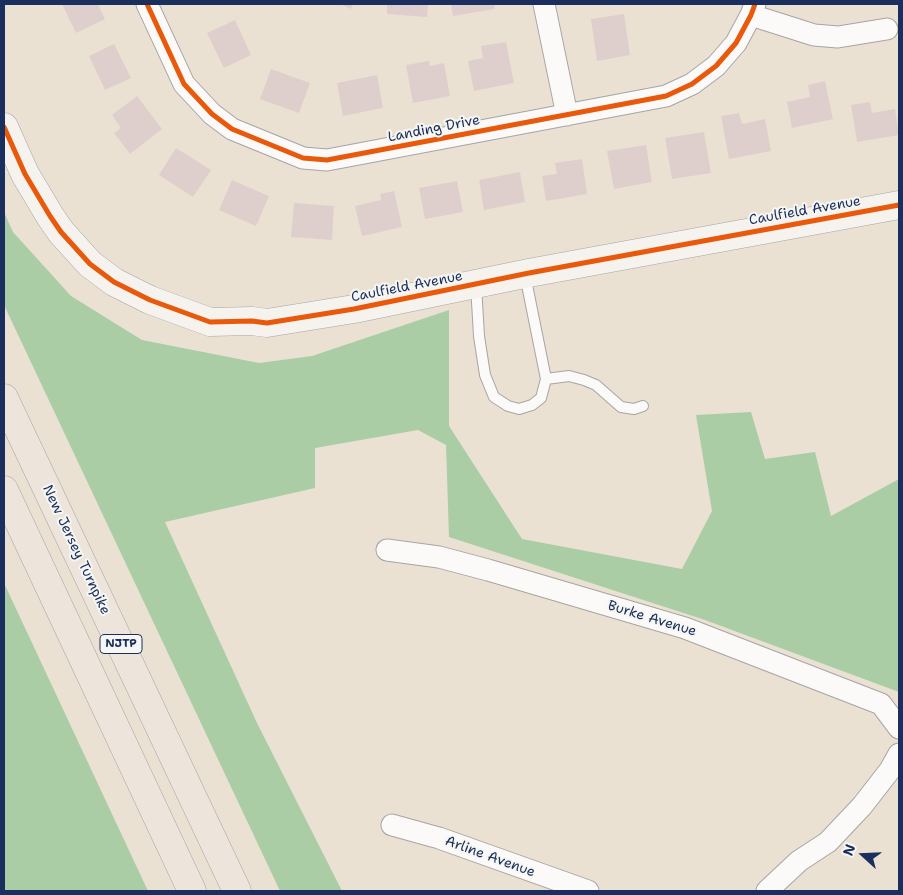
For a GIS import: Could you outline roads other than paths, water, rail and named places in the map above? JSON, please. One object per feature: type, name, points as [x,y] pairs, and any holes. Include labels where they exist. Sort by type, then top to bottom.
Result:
[{"type":"highway","name":"New Jersey Turnpike","points":[[4,398],[237,891]]},
{"type":"highway","name":"NJTP","points":[[4,490],[192,891]]},
{"type":"street","name":"Landing Drive","points":[[147,4],[184,84],[212,114],[232,129],[303,158],[327,160],[666,96],[692,84],[716,66],[736,43],[753,10]]},
{"type":"street","points":[[544,4],[567,115]]},
{"type":"street","points":[[753,10],[814,35],[838,37],[887,29]]},
{"type":"street","name":"Caulfield Avenue","points":[[4,126],[25,174],[50,216],[61,232],[90,264],[114,282],[150,300],[210,322],[252,321],[267,323],[354,309],[525,274],[899,205]]},
{"type":"street","name":"Burke Avenue","points":[[387,550],[439,558],[488,570],[685,628],[881,704],[899,728]]},
{"type":"street","points":[[767,891],[799,861],[828,842],[862,806],[890,770],[899,754]]},
{"type":"street","name":"Arline Avenue","points":[[392,825],[439,838],[588,891]]},
{"type":"lane","points":[[476,284],[479,336],[485,376],[494,397],[508,406],[519,409],[532,406],[541,398],[546,379],[525,274]]},
{"type":"lane","points":[[546,379],[569,376],[584,380],[596,386],[621,407],[634,409],[643,406]]}]
